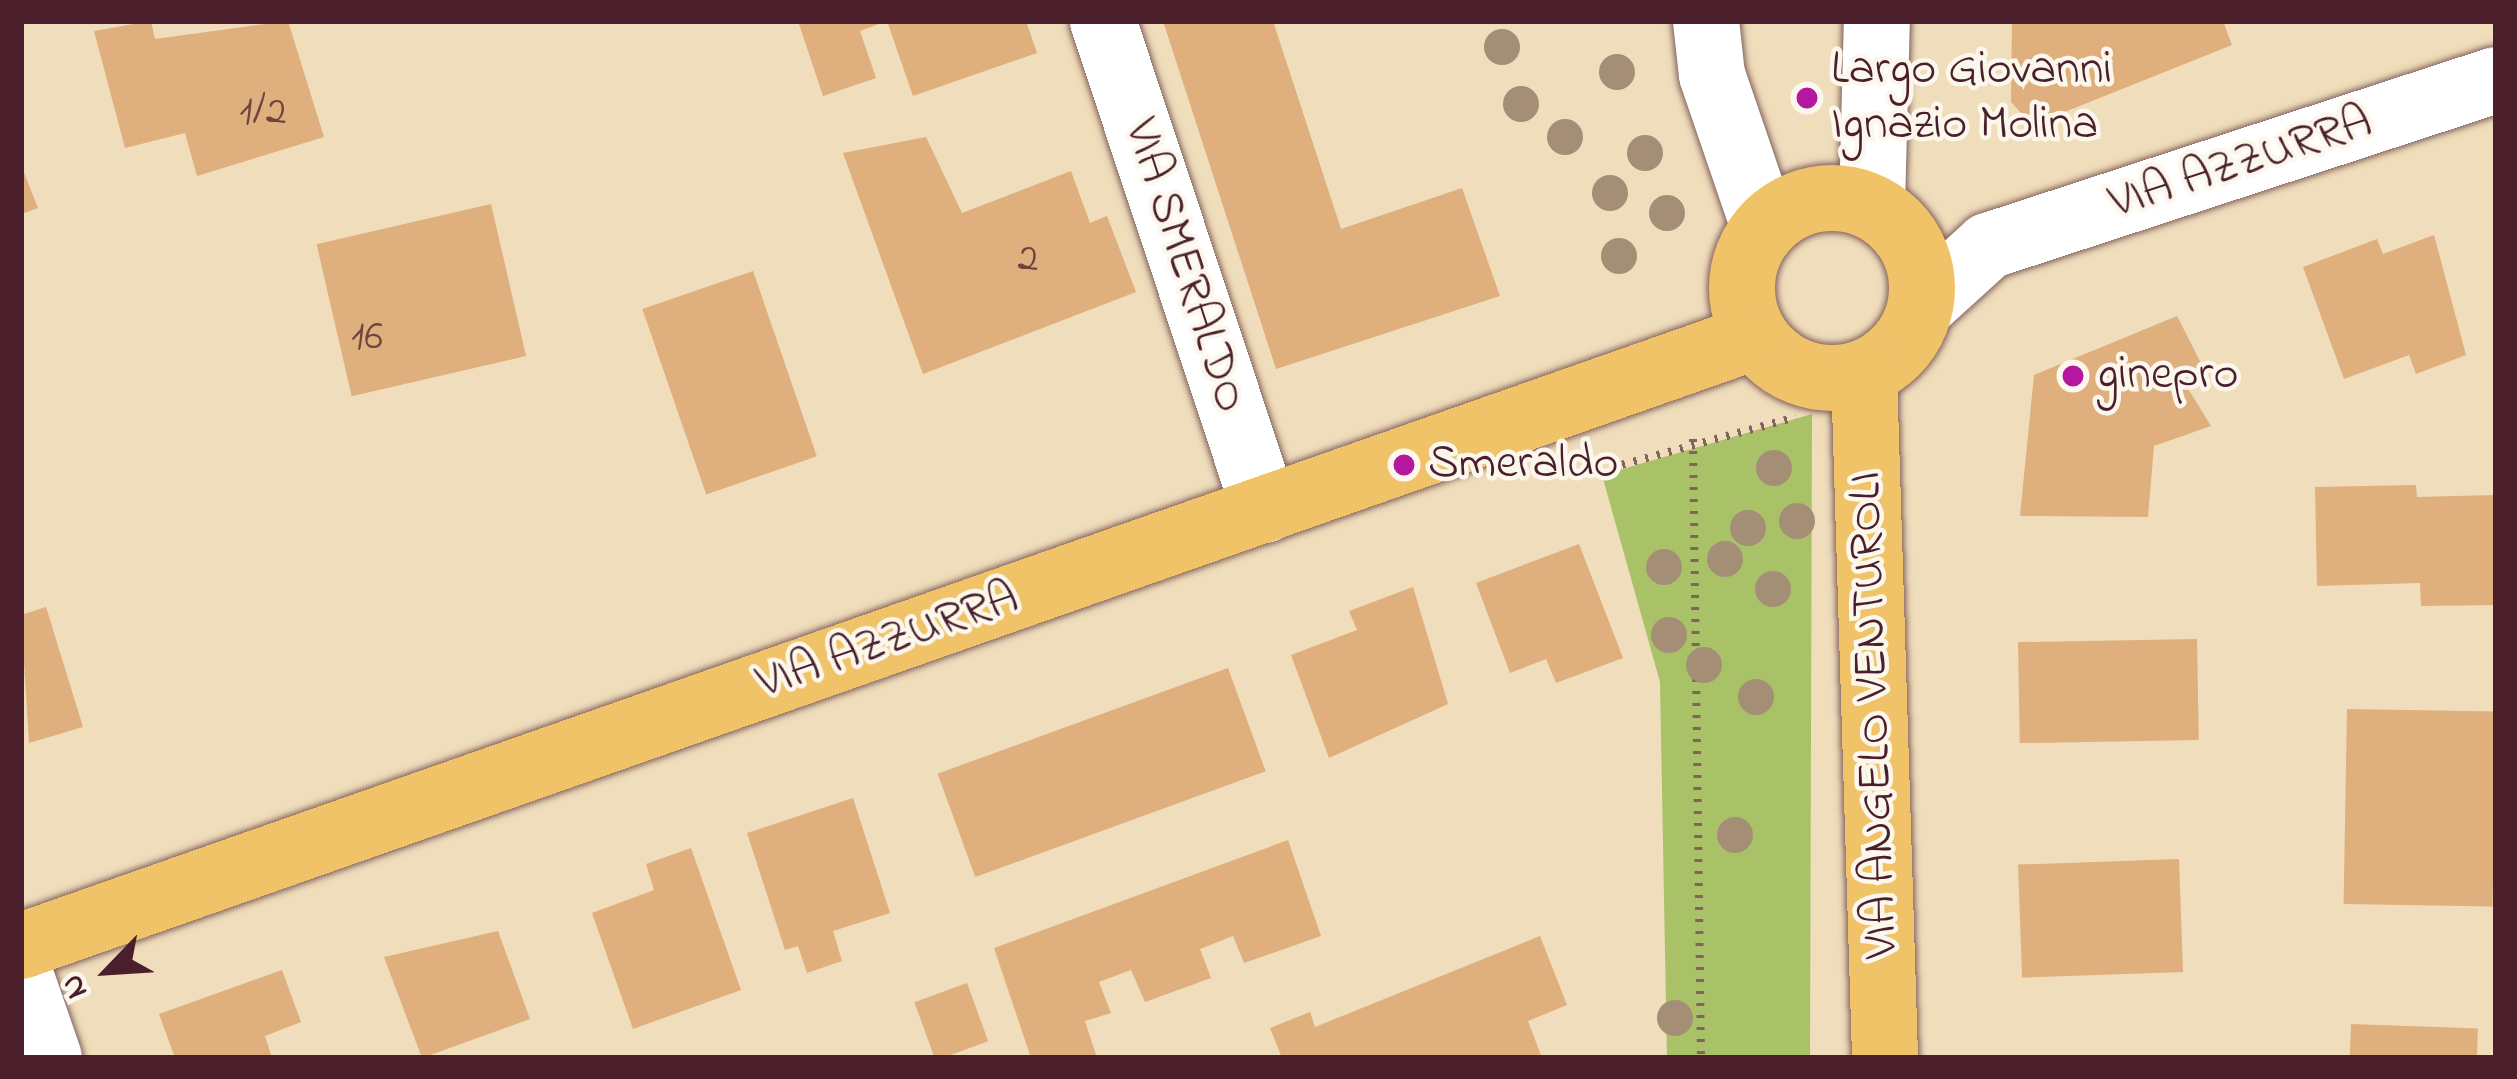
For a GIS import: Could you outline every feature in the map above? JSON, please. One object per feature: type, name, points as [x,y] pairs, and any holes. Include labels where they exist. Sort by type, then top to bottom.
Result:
[{"type":"main road","points":[[1814,199],[1884,215],[1923,276],[1922,307],[1890,359],[1864,373],[1802,375],[1754,337],[1741,281],[1764,227],[1814,199]]},
{"type":"main road","name":"VIA AZZURRA","points":[[21,946],[1754,337]]},
{"type":"main road","name":"VIA ANGELO VENTUROLI","points":[[1864,373],[1886,1058]]},
{"type":"street","name":"VIA SMERALDO","points":[[1103,21],[1265,510]]},
{"type":"street","points":[[1706,21],[1712,75],[1764,227]]},
{"type":"street","points":[[1876,21],[1884,215],[1986,247]]},
{"type":"street","name":"VIA AZZURRA","points":[[1922,307],[1986,247],[2496,80]]},
{"type":"street","points":[[21,977],[49,1058]]},
{"type":"path","points":[[1580,478],[1790,412],[1807,424]]},
{"type":"path","points":[[1693,440],[1701,1058]]},
{"type":"green space","points":[[1812,414],[1810,1058],[1667,1058],[1660,682],[1602,475]]},
{"type":"building","points":[[151,21],[155,39],[288,21],[324,137],[197,176],[185,133],[125,148],[94,31]]},
{"type":"building","points":[[798,21],[887,21],[860,31],[876,78],[823,96]]},
{"type":"building","points":[[887,21],[1026,21],[1037,53],[913,96]]},
{"type":"building","points":[[1163,21],[1273,21],[1341,229],[1462,188],[1500,296],[1276,369]]},
{"type":"building","points":[[2012,21],[2223,21],[2232,45],[2032,125],[2011,102]]},
{"type":"building","points":[[926,137],[962,213],[1071,171],[1090,223],[1107,216],[1136,292],[923,374],[843,153]]},
{"type":"building","points":[[21,165],[38,208],[21,214]]},
{"type":"building","points":[[491,204],[526,356],[352,396],[317,244]]},
{"type":"building","points":[[2434,235],[2466,355],[2416,374],[2409,355],[2344,379],[2303,267],[2377,239],[2383,254]]},
{"type":"building","points":[[753,271],[817,456],[706,494],[642,309]]},
{"type":"building","points":[[2177,316],[2206,373],[2184,382],[2211,426],[2154,446],[2148,517],[2020,516],[2034,375]]},
{"type":"building","points":[[2416,485],[2417,497],[2496,495],[2496,605],[2421,606],[2420,583],[2317,586],[2315,487]]},
{"type":"building","points":[[1579,544],[1623,658],[1556,683],[1546,659],[1510,673],[1476,583]]},
{"type":"building","points":[[1413,587],[1448,704],[1329,758],[1291,655],[1357,630],[1349,611]]},
{"type":"building","points":[[46,607],[83,727],[29,743],[21,615]]},
{"type":"building","points":[[2197,639],[2199,740],[2020,743],[2018,642]]},
{"type":"building","points":[[1228,668],[1266,771],[975,877],[938,774]]},
{"type":"building","points":[[2347,709],[2496,712],[2493,907],[2344,904]]},
{"type":"building","points":[[853,798],[890,913],[833,931],[842,961],[807,973],[798,946],[785,950],[747,833]]},
{"type":"building","points":[[1288,840],[1321,936],[1244,963],[1233,936],[1200,949],[1211,978],[1145,1002],[1131,970],[1099,982],[1111,1013],[1085,1021],[1097,1058],[1031,1058],[994,948]]},
{"type":"building","points":[[691,848],[741,990],[633,1029],[592,913],[654,890],[646,864]]},
{"type":"building","points":[[2179,859],[2183,972],[2022,978],[2018,865]]},
{"type":"building","points":[[498,931],[530,1019],[422,1058],[384,957]]},
{"type":"building","points":[[1540,936],[1567,1005],[1528,1021],[1542,1058],[1282,1058],[1270,1028],[1310,1012],[1315,1027]]},
{"type":"building","points":[[282,970],[301,1022],[265,1036],[272,1058],[175,1058],[159,1014]]},
{"type":"building","points":[[967,983],[988,1041],[935,1058],[914,1002]]},
{"type":"building","points":[[2351,1024],[2478,1028],[2477,1058],[2350,1058]]},
{"type":"place","name":"Largo Giovanni Ignazio Molina","points":[[1807,98]]},
{"type":"place","name":"ginepro","points":[[2073,376]]},
{"type":"place","name":"Smeraldo","points":[[1404,465]]}]
